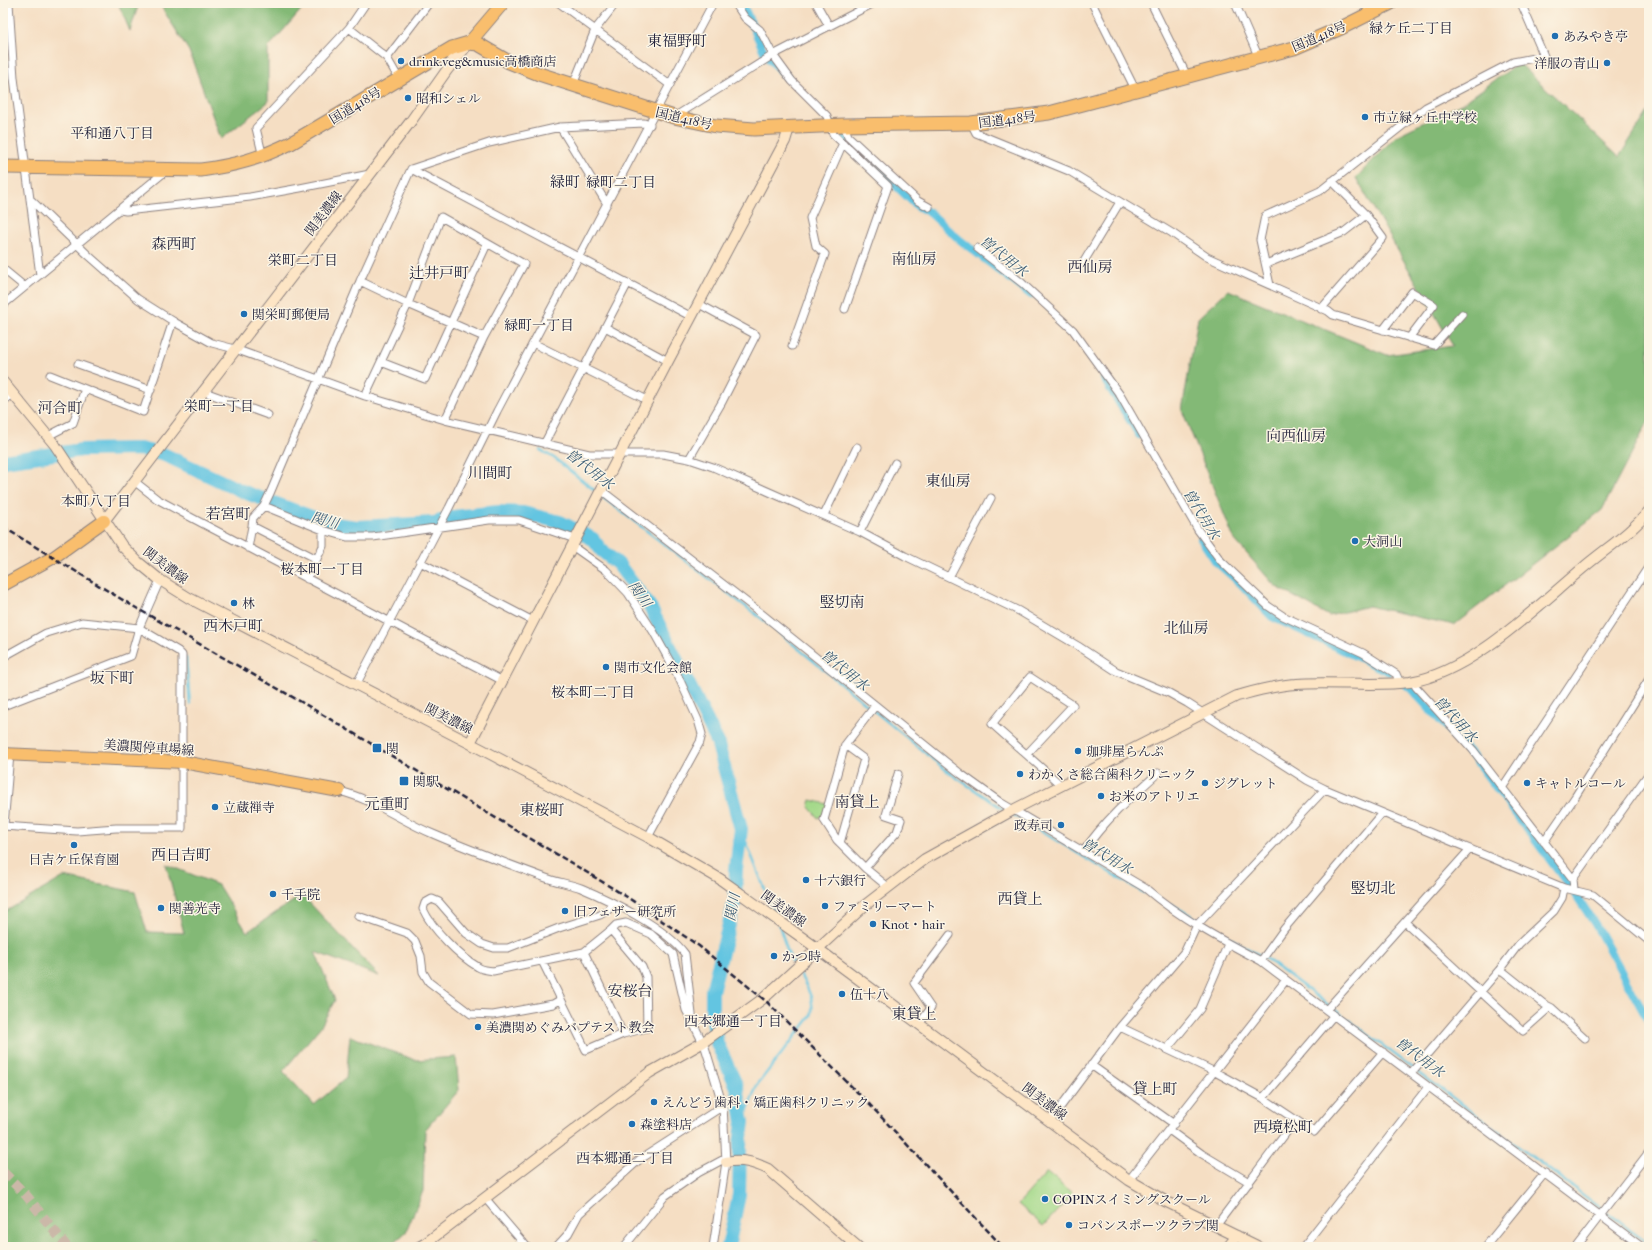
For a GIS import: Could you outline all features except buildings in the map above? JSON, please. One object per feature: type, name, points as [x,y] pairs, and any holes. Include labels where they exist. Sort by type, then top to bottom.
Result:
[{"type":"highway","name":"国道418号","points":[[3,167],[201,170],[231,166],[263,157],[291,143],[399,79],[466,43],[478,44],[509,62],[539,74],[656,112],[716,126],[754,129],[830,125],[971,123],[1049,113],[1259,58],[1294,48],[1341,28],[1368,8],[1391,3]]},
{"type":"main road","points":[[466,43],[493,3]]},
{"type":"main road","points":[[466,43],[503,3]]},
{"type":"main road","points":[[3,585],[54,557],[104,521]]},
{"type":"main road","name":"美濃関停車場線","points":[[6,754],[182,762],[339,791]]},
{"type":"street","points":[[9,3],[14,78],[40,275]]},
{"type":"street","points":[[263,157],[256,128],[349,28],[366,3]]},
{"type":"street","points":[[387,58],[429,3]]},
{"type":"street","points":[[559,3],[670,85]]},
{"type":"street","points":[[573,85],[595,30],[616,3]]},
{"type":"street","points":[[356,685],[438,526],[449,508],[578,256],[650,124],[713,3]]},
{"type":"street","points":[[735,3],[744,18],[760,30],[773,55],[792,81],[828,116],[833,134],[888,186],[845,310]]},
{"type":"street","points":[[816,3],[829,26]]},
{"type":"street","points":[[674,117],[773,55],[874,3]]},
{"type":"street","points":[[1092,3],[1134,87],[1134,91]]},
{"type":"street","points":[[1151,3],[1187,78]]},
{"type":"street","points":[[1235,3],[1259,58]]},
{"type":"street","points":[[1270,285],[1260,240],[1265,216],[1320,191],[1426,107],[1513,62],[1544,56],[1521,3]]},
{"type":"street","points":[[349,28],[387,58],[399,79]]},
{"type":"street","name":"関美濃線","points":[[466,43],[411,121],[202,391],[104,521],[122,546],[138,562],[160,580],[189,598],[648,837],[726,883],[818,948],[1129,1180],[1259,1247]]},
{"type":"street","points":[[971,123],[976,133],[1069,171],[1172,233],[1207,257],[1320,309],[1328,311],[1333,315],[1434,345],[1462,314]]},
{"type":"street","points":[[248,548],[253,518],[264,506],[271,491],[319,381],[360,281],[411,169],[488,143],[560,127],[650,124]]},
{"type":"street","points":[[844,125],[848,136],[918,201],[929,207]]},
{"type":"street","points":[[560,127],[607,204]]},
{"type":"street","points":[[470,743],[620,453],[649,401],[668,361],[785,141],[789,128]]},
{"type":"street","points":[[792,346],[825,254],[816,246],[810,218],[843,143]]},
{"type":"street","points":[[411,169],[692,317]]},
{"type":"street","points":[[3,304],[168,170]]},
{"type":"street","points":[[120,210],[126,211],[250,197],[370,174]]},
{"type":"street","points":[[1320,309],[1383,238],[1366,215],[1332,181]]},
{"type":"street","points":[[30,199],[87,254],[138,299],[212,343],[235,349],[319,381],[445,420],[589,454],[663,454],[689,459],[713,467],[824,515],[1019,611],[1078,646],[1116,671],[1169,693],[1307,780],[1325,789],[1564,888],[1574,889],[1593,895],[1649,941]]},
{"type":"street","points":[[1083,263],[1120,202]]},
{"type":"street","points":[[1266,264],[1344,232],[1366,215]]},
{"type":"street","points":[[365,396],[408,304],[441,217],[524,264],[484,337],[445,420]]},
{"type":"street","points":[[381,362],[425,379],[487,244]]},
{"type":"street","points":[[977,248],[1022,283],[1057,314],[1077,336],[1120,395],[1198,530],[1221,561],[1268,606],[1284,616],[1364,653],[1396,674],[1400,683]]},
{"type":"street","points":[[3,269],[25,287]]},
{"type":"street","points":[[360,281],[408,304],[484,337]]},
{"type":"street","points":[[544,444],[628,284]]},
{"type":"street","points":[[1383,330],[1412,292],[1434,305],[1409,338]]},
{"type":"street","points":[[689,459],[722,402],[756,335],[699,304]]},
{"type":"street","points":[[50,375],[143,412],[173,321]]},
{"type":"street","points":[[605,327],[668,361]]},
{"type":"street","points":[[533,343],[649,401]]},
{"type":"street","points":[[78,364],[150,390]]},
{"type":"street","points":[[3,382],[48,436],[67,462],[104,521]]},
{"type":"street","points":[[48,436],[73,423],[85,389]]},
{"type":"street","points":[[202,391],[268,414]]},
{"type":"street","points":[[3,402],[13,393]]},
{"type":"street","points":[[824,515],[858,447]]},
{"type":"street","points":[[860,532],[895,463]]},
{"type":"street","points":[[134,481],[158,499],[248,548],[503,681]]},
{"type":"street","points":[[601,490],[762,614],[961,774],[1000,802],[1015,809],[1083,852],[1145,888],[1166,906],[1228,944],[1261,961],[1428,1087],[1602,1215],[1642,1247]]},
{"type":"street","points":[[949,577],[991,498]]},
{"type":"street","points":[[264,506],[323,530],[347,537],[373,537],[438,526],[489,520],[519,520],[574,542],[606,570],[628,593],[653,631],[678,676],[698,720],[702,734],[700,742],[648,837]]},
{"type":"street","points":[[419,1247],[649,1073],[702,1043],[764,998],[818,948],[888,887],[925,859],[1015,809],[1237,696],[1259,690],[1296,684],[1378,685],[1400,683],[1413,681],[1442,672],[1480,652],[1648,515]]},
{"type":"street","points":[[252,526],[317,559]]},
{"type":"street","points":[[307,579],[323,546],[323,530]]},
{"type":"street","points":[[420,562],[533,621]]},
{"type":"street","points":[[1502,788],[1649,566]]},
{"type":"street","points":[[3,706],[131,656],[139,628],[160,580]]},
{"type":"street","points":[[3,657],[46,633],[82,622],[139,628],[178,651],[182,655],[182,828],[116,828],[77,832],[4,826],[6,754]]},
{"type":"street","points":[[1027,754],[1073,705],[1030,678],[992,724],[1062,786]]},
{"type":"street","points":[[1544,842],[1575,797],[1649,680]]},
{"type":"street","points":[[1413,681],[1416,687],[1473,750],[1573,879],[1574,889]]},
{"type":"street","points":[[875,706],[845,745],[824,820],[840,843],[865,868],[888,887]]},
{"type":"street","points":[[840,843],[864,759],[845,745]]},
{"type":"street","points":[[1083,852],[1095,834],[1115,812],[1158,773]]},
{"type":"street","points":[[1573,879],[1649,773]]},
{"type":"street","points":[[865,868],[897,832],[901,820],[886,815],[898,774]]},
{"type":"street","points":[[1050,1121],[1120,1027],[1185,951],[1197,925],[1325,789]]},
{"type":"street","points":[[339,791],[357,795],[443,839],[548,879],[580,888],[612,903],[670,938],[685,954],[693,1023]]},
{"type":"street","points":[[1261,961],[1284,929],[1382,812]]},
{"type":"street","points":[[1327,1010],[1470,849]]},
{"type":"street","points":[[1411,1073],[1500,969],[1518,944],[1554,910],[1562,898],[1564,888]]},
{"type":"street","points":[[612,903],[608,910],[600,915],[559,928],[508,948],[494,948],[482,944],[466,932],[439,902],[432,899],[426,903],[423,909],[429,922],[466,959],[480,968],[493,971],[584,952],[616,925],[626,923],[651,934],[673,954],[686,1010],[708,1055],[723,1106],[729,1160],[713,1247]]},
{"type":"street","points":[[358,916],[407,932],[415,941],[419,951],[423,972],[428,982],[471,1014],[493,1014],[553,1004],[560,1000]]},
{"type":"street","points":[[1405,922],[1523,1031],[1550,1007]]},
{"type":"street","points":[[542,961],[586,1050],[623,1034],[647,1028],[646,977],[642,968],[611,930]]},
{"type":"street","points":[[919,1024],[931,1008],[914,983],[950,935]]},
{"type":"street","points":[[1167,1049],[1200,1009],[1228,944]]},
{"type":"street","points":[[584,952],[623,1034]]},
{"type":"street","points":[[1500,969],[1550,1007],[1585,1038]]},
{"type":"street","points":[[1129,1180],[1286,980]]},
{"type":"street","points":[[1263,1098],[1334,1015]]},
{"type":"street","points":[[1120,1027],[1215,1072],[1263,1098],[1295,1121],[1314,1132],[1383,1052]]},
{"type":"street","points":[[1091,1065],[1171,1127],[1202,1154],[1249,1182]]},
{"type":"street","points":[[1303,1247],[1428,1087]]},
{"type":"street","points":[[556,1247],[568,1234],[579,1214],[639,1160],[723,1106]]},
{"type":"street","points":[[1216,1226],[1295,1121]]},
{"type":"street","points":[[1576,1247],[1649,1152]]},
{"type":"street","points":[[624,1247],[665,1196],[698,1173],[729,1160],[753,1162],[768,1169],[858,1247]]},
{"type":"street","points":[[1485,1247],[1545,1173]]},
{"type":"street","points":[[485,1198],[525,1244],[514,1247]]},
{"type":"street","points":[[1228,1247],[1237,1236]]},
{"type":"green space","points":[[118,3],[139,3],[130,31]]},
{"type":"green space","points":[[159,3],[307,3],[268,48],[268,102],[221,139],[189,51]]},
{"type":"green space","points":[[1519,63],[1619,157],[1649,110],[1649,420],[1602,510],[1454,625],[1368,606],[1329,616],[1275,586],[1234,539],[1182,410],[1198,318],[1228,290],[1387,355],[1453,346],[1356,178],[1396,136],[1463,103]]},
{"type":"green space","points":[[811,800],[827,804],[823,815],[818,818],[809,807]]},
{"type":"green space","points":[[166,864],[218,885],[247,932],[302,895],[379,976],[315,952],[335,1000],[321,1026],[283,1071],[314,1105],[346,1078],[350,1036],[415,1060],[456,1057],[459,1090],[425,1130],[423,1191],[406,1232],[389,1247],[322,1247],[318,1242],[308,1247],[3,1247],[3,913],[64,877],[135,892],[147,932],[184,933]]},
{"type":"green space","name":"COPINスイミングスクール","points":[[1047,1172],[1073,1194],[1043,1226],[1018,1204]]},
{"type":"waterway","name":"曽代用水","points":[[742,3],[766,56],[786,76]]},
{"type":"waterway","name":"曽代用水","points":[[832,125],[917,206],[930,213],[960,240],[1031,295]]},
{"type":"waterway","name":"曽代用水","points":[[1104,379],[1139,435]]},
{"type":"waterway","name":"関川","points":[[3,461],[82,450],[140,449],[165,455],[244,492],[328,523],[357,527],[435,523],[453,517],[498,512],[523,513],[560,522],[593,539],[601,550],[618,564],[650,607],[717,741],[741,829],[736,870],[735,901],[712,991],[712,1014],[717,1043],[737,1087],[743,1122],[740,1145],[739,1195],[728,1247]]},
{"type":"waterway","name":"曽代用水","points":[[540,450],[554,458],[598,493]]},
{"type":"waterway","name":"曽代用水","points":[[601,496],[766,622],[951,774],[1006,811]]},
{"type":"waterway","name":"曽代用水","points":[[1201,539],[1216,562],[1241,584],[1272,617],[1389,672]]},
{"type":"waterway","points":[[186,658],[190,704]]},
{"type":"waterway","name":"曽代用水","points":[[1401,681],[1411,689],[1471,754],[1576,895],[1595,924],[1649,1022]]},
{"type":"waterway","name":"曽代用水","points":[[1012,814],[1144,893]]},
{"type":"waterway","points":[[741,829],[775,915]]},
{"type":"waterway","name":"曽代用水","points":[[1171,904],[1268,960],[1649,1244]]},
{"type":"waterway","points":[[779,925],[788,953],[795,967]]},
{"type":"waterway","points":[[743,1122],[757,1085],[811,1016],[811,998],[798,971]]},
{"type":"tunnel","points":[[3,1172],[26,1195],[67,1247]]},
{"type":"railway","points":[[3,527],[131,605],[303,703],[573,864],[627,897],[699,946],[767,1002],[870,1105],[1003,1247]]},
{"type":"place","name":"あみやき亭","points":[[1555,36]]},
{"type":"place","name":"drink.veg&music高橋商店","points":[[401,61]]},
{"type":"place","name":"洋服の青山","points":[[1607,63]]},
{"type":"place","name":"昭和シェル","points":[[408,98]]},
{"type":"place","name":"市立緑ヶ丘中学校","points":[[1365,117]]},
{"type":"place","name":"関栄町郵便局","points":[[244,314]]},
{"type":"place","name":"大洞山","points":[[1355,541]]},
{"type":"place","name":"林","points":[[234,603]]},
{"type":"place","name":"関市文化会館","points":[[606,667]]},
{"type":"place","name":"関","points":[[377,748]]},
{"type":"place","name":"珈琲屋らんぷ","points":[[1078,751]]},
{"type":"place","name":"わかくさ総合歯科クリニック","points":[[1020,774]]},
{"type":"place","name":"関駅","points":[[404,781]]},
{"type":"place","name":"ジグレット","points":[[1205,783]]},
{"type":"place","name":"キャトルコール","points":[[1527,783]]},
{"type":"place","name":"お米のアトリエ","points":[[1101,796]]},
{"type":"place","name":"立蔵禅寺","points":[[215,807]]},
{"type":"place","name":"政寿司","points":[[1061,825]]},
{"type":"place","name":"日吉ケ丘保育園","points":[[74,845]]},
{"type":"place","name":"十六銀行","points":[[806,880]]},
{"type":"place","name":"千手院","points":[[273,894]]},
{"type":"place","name":"ファミリーマート","points":[[825,906]]},
{"type":"place","name":"関善光寺","points":[[161,908]]},
{"type":"place","name":"旧フェザー研究所","points":[[565,911]]},
{"type":"place","name":"Knot・hair","points":[[873,924]]},
{"type":"place","name":"かつ時","points":[[774,956]]},
{"type":"place","name":"伍十八","points":[[842,994]]},
{"type":"place","name":"美濃関めぐみバプテスト教会","points":[[478,1027]]},
{"type":"place","name":"えんどう歯科・矯正歯科クリニック","points":[[654,1102]]},
{"type":"place","name":"森塗料店","points":[[632,1124]]},
{"type":"place","name":"COPINスイミングスクール","points":[[1045,1199]]},
{"type":"place","name":"コパンスポーツクラブ関","points":[[1069,1225]]},
{"type":"district","name":"緑ケ丘二丁目","points":[[1411,28]]},
{"type":"district","name":"東福野町","points":[[677,41]]},
{"type":"district","name":"平和通八丁目","points":[[112,133]]},
{"type":"district","name":"緑町","points":[[565,182]]},
{"type":"district","name":"緑町二丁目","points":[[621,182]]},
{"type":"district","name":"森西町","points":[[174,244]]},
{"type":"district","name":"南仙房","points":[[914,259]]},
{"type":"district","name":"栄町二丁目","points":[[303,260]]},
{"type":"district","name":"西仙房","points":[[1090,267]]},
{"type":"district","name":"辻井戸町","points":[[439,273]]},
{"type":"district","name":"緑町一丁目","points":[[539,325]]},
{"type":"district","name":"栄町一丁目","points":[[219,406]]},
{"type":"district","name":"河合町","points":[[60,408]]},
{"type":"district","name":"向西仙房","points":[[1296,436]]},
{"type":"district","name":"川間町","points":[[490,473]]},
{"type":"district","name":"東仙房","points":[[948,481]]},
{"type":"district","name":"本町八丁目","points":[[96,501]]},
{"type":"district","name":"若宮町","points":[[228,514]]},
{"type":"district","name":"桜本町一丁目","points":[[322,569]]},
{"type":"district","name":"竪切南","points":[[842,602]]},
{"type":"district","name":"西木戸町","points":[[233,626]]},
{"type":"district","name":"北仙房","points":[[1186,628]]},
{"type":"district","name":"坂下町","points":[[112,678]]},
{"type":"district","name":"桜本町二丁目","points":[[593,692]]},
{"type":"district","name":"南貸上","points":[[857,802]]},
{"type":"district","name":"元重町","points":[[387,804]]},
{"type":"district","name":"東桜町","points":[[542,810]]},
{"type":"district","name":"西日吉町","points":[[181,855]]},
{"type":"district","name":"竪切北","points":[[1373,888]]},
{"type":"district","name":"西貸上","points":[[1020,899]]},
{"type":"district","name":"安桜台","points":[[630,991]]},
{"type":"district","name":"東貸上","points":[[914,1014]]},
{"type":"district","name":"西本郷通一丁目","points":[[733,1021]]},
{"type":"district","name":"貸上町","points":[[1155,1089]]},
{"type":"district","name":"西境松町","points":[[1283,1127]]},
{"type":"district","name":"西本郷通二丁目","points":[[625,1158]]}]
